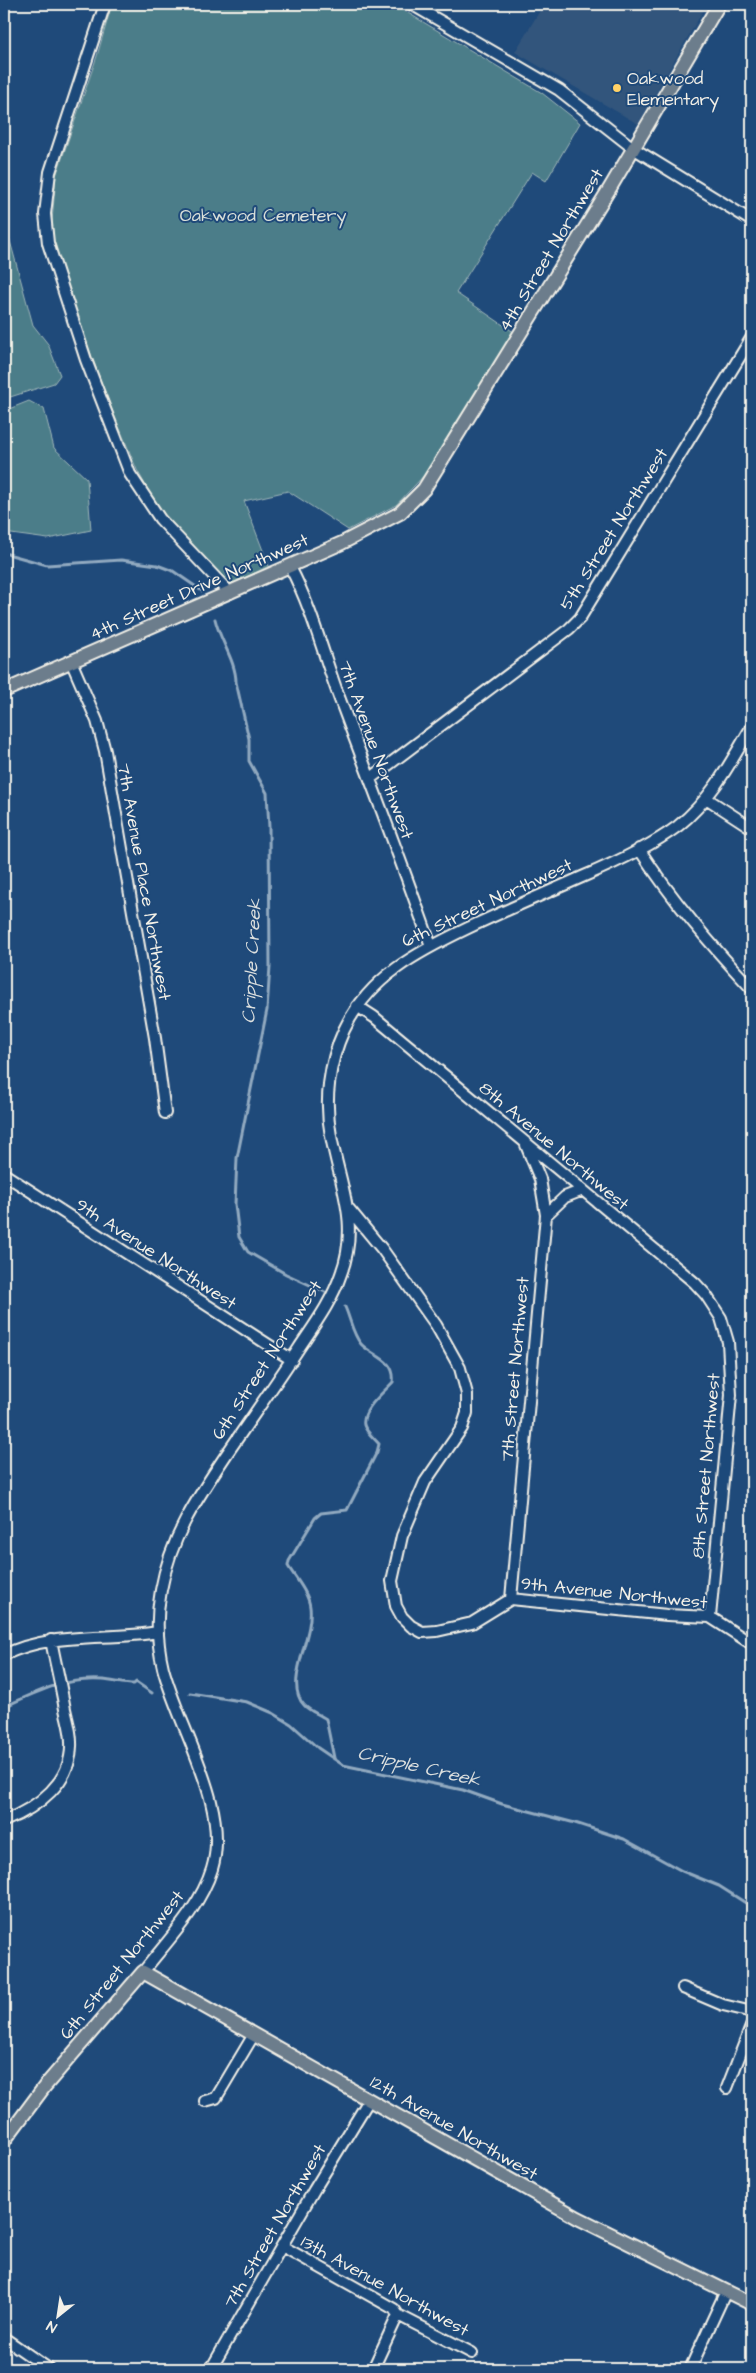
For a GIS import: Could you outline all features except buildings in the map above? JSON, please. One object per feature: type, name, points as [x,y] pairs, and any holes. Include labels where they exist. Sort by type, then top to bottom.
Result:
[{"type":"main road","name":"4th Street Northwest","points":[[405,509],[424,489],[459,434],[610,188],[719,4]]},
{"type":"main road","name":"4th Street Drive Northwest","points":[[4,691],[290,566],[388,521],[405,509]]},
{"type":"main road","name":"12th Avenue Northwest","points":[[143,1972],[253,2036],[578,2218],[752,2304]]},
{"type":"main road","name":"6th Street Northwest","points":[[4,2141],[46,2086],[143,1972]]},
{"type":"street","points":[[105,4],[50,172],[45,200],[48,243],[73,322],[130,474],[153,511],[230,593]]},
{"type":"street","points":[[410,4],[559,90],[633,148],[752,221]]},
{"type":"street","name":"5th Street Northwest","points":[[371,778],[569,629],[580,618],[752,337]]},
{"type":"street","name":"7th Avenue Northwest","points":[[290,566],[311,613],[325,658],[371,778],[431,946]]},
{"type":"street","name":"7th Avenue Place Northwest","points":[[72,661],[97,721],[105,751],[155,1038],[165,1113]]},
{"type":"street","name":"6th Street Northwest","points":[[143,1972],[178,1928],[201,1894],[211,1872],[217,1841],[216,1818],[164,1670],[158,1632],[158,1608],[164,1574],[181,1525],[324,1312],[341,1276],[348,1246],[349,1209],[331,1136],[328,1093],[336,1050],[344,1030],[358,1006],[390,972],[431,946],[610,865],[674,829],[706,798],[748,743],[752,726]]},
{"type":"street","points":[[706,798],[752,828]]},
{"type":"street","points":[[639,849],[682,910],[706,940],[752,989]]},
{"type":"street","name":"8th Avenue Northwest","points":[[358,1006],[374,1017],[695,1283],[706,1295],[721,1318]]},
{"type":"street","name":"7th Street Northwest","points":[[511,1599],[546,1215],[540,1179],[526,1144]]},
{"type":"street","name":"9th Avenue Northwest","points":[[4,1174],[292,1360]]},
{"type":"street","points":[[546,1215],[565,1198],[583,1190]]},
{"type":"street","name":"9th Avenue Northwest","points":[[349,1209],[382,1249],[436,1325],[460,1368],[468,1404],[462,1428],[425,1482],[416,1499],[402,1536],[392,1581],[396,1606],[411,1626],[422,1632],[442,1630],[472,1622],[511,1599],[666,1615],[710,1617],[752,1644]]},
{"type":"street","name":"8th Street Northwest","points":[[710,1617],[731,1395],[728,1342],[721,1318]]},
{"type":"street","points":[[4,1655],[31,1644],[51,1640],[137,1636],[158,1632]]},
{"type":"street","points":[[4,1821],[33,1806],[52,1792],[62,1778],[68,1763],[72,1741],[51,1640]]},
{"type":"street","points":[[683,1988],[722,2005],[752,2012]]},
{"type":"street","points":[[727,2088],[752,2024]]},
{"type":"street","points":[[205,2101],[216,2098],[253,2036]]},
{"type":"street","name":"7th Street Northwest","points":[[211,2369],[369,2100]]},
{"type":"street","name":"13th Avenue Northwest","points":[[282,2246],[394,2309],[398,2315],[472,2352]]},
{"type":"street","points":[[690,2369],[726,2291]]},
{"type":"street","points":[[373,2369],[398,2315]]},
{"type":"street","points":[[4,2338],[49,2369]]},
{"type":"shaded area","name":"Oakwood Elementary","points":[[544,4],[707,4],[638,124],[515,52]]},
{"type":"green space","name":"Oakwood Cemetery","points":[[112,4],[393,4],[542,93],[580,123],[546,181],[532,172],[456,293],[515,333],[492,366],[431,468],[396,505],[348,530],[288,491],[244,501],[269,566],[234,583],[228,582],[159,509],[137,470],[104,390],[61,271],[54,245],[52,221],[56,176],[97,56]]},
{"type":"green space","points":[[4,219],[33,325],[48,344],[60,375],[54,383],[4,399]]},
{"type":"green space","points":[[29,401],[44,409],[54,448],[87,479],[91,530],[48,539],[4,533],[4,411]]},
{"type":"waterway","name":"Cripple Creek","points":[[4,553],[47,565],[121,560],[157,565],[173,571],[202,591]]},
{"type":"waterway","name":"Cripple Creek","points":[[215,619],[235,674],[249,739],[249,761],[267,793],[269,827],[270,966],[267,1010],[237,1158],[235,1204],[239,1237],[248,1252],[286,1274],[325,1292]]},
{"type":"waterway","name":"Cripple Creek","points":[[334,1758],[326,1719],[306,1707],[298,1696],[298,1672],[308,1632],[310,1607],[304,1591],[288,1566],[289,1561],[315,1518],[321,1513],[347,1510],[377,1452],[379,1444],[365,1428],[364,1419],[366,1413],[369,1407],[393,1382],[393,1374],[387,1363],[358,1340],[345,1307]]},
{"type":"waterway","points":[[4,1707],[40,1691],[76,1681],[103,1680],[126,1684],[134,1684],[136,1682],[152,1693]]},
{"type":"waterway","name":"Cripple Creek","points":[[190,1693],[247,1702],[273,1713],[291,1724],[318,1748],[343,1765],[463,1790],[502,1804],[575,1823],[624,1839],[682,1871],[719,1886],[752,1907]]},
{"type":"place","name":"Oakwood Elementary","points":[[617,88]]}]
